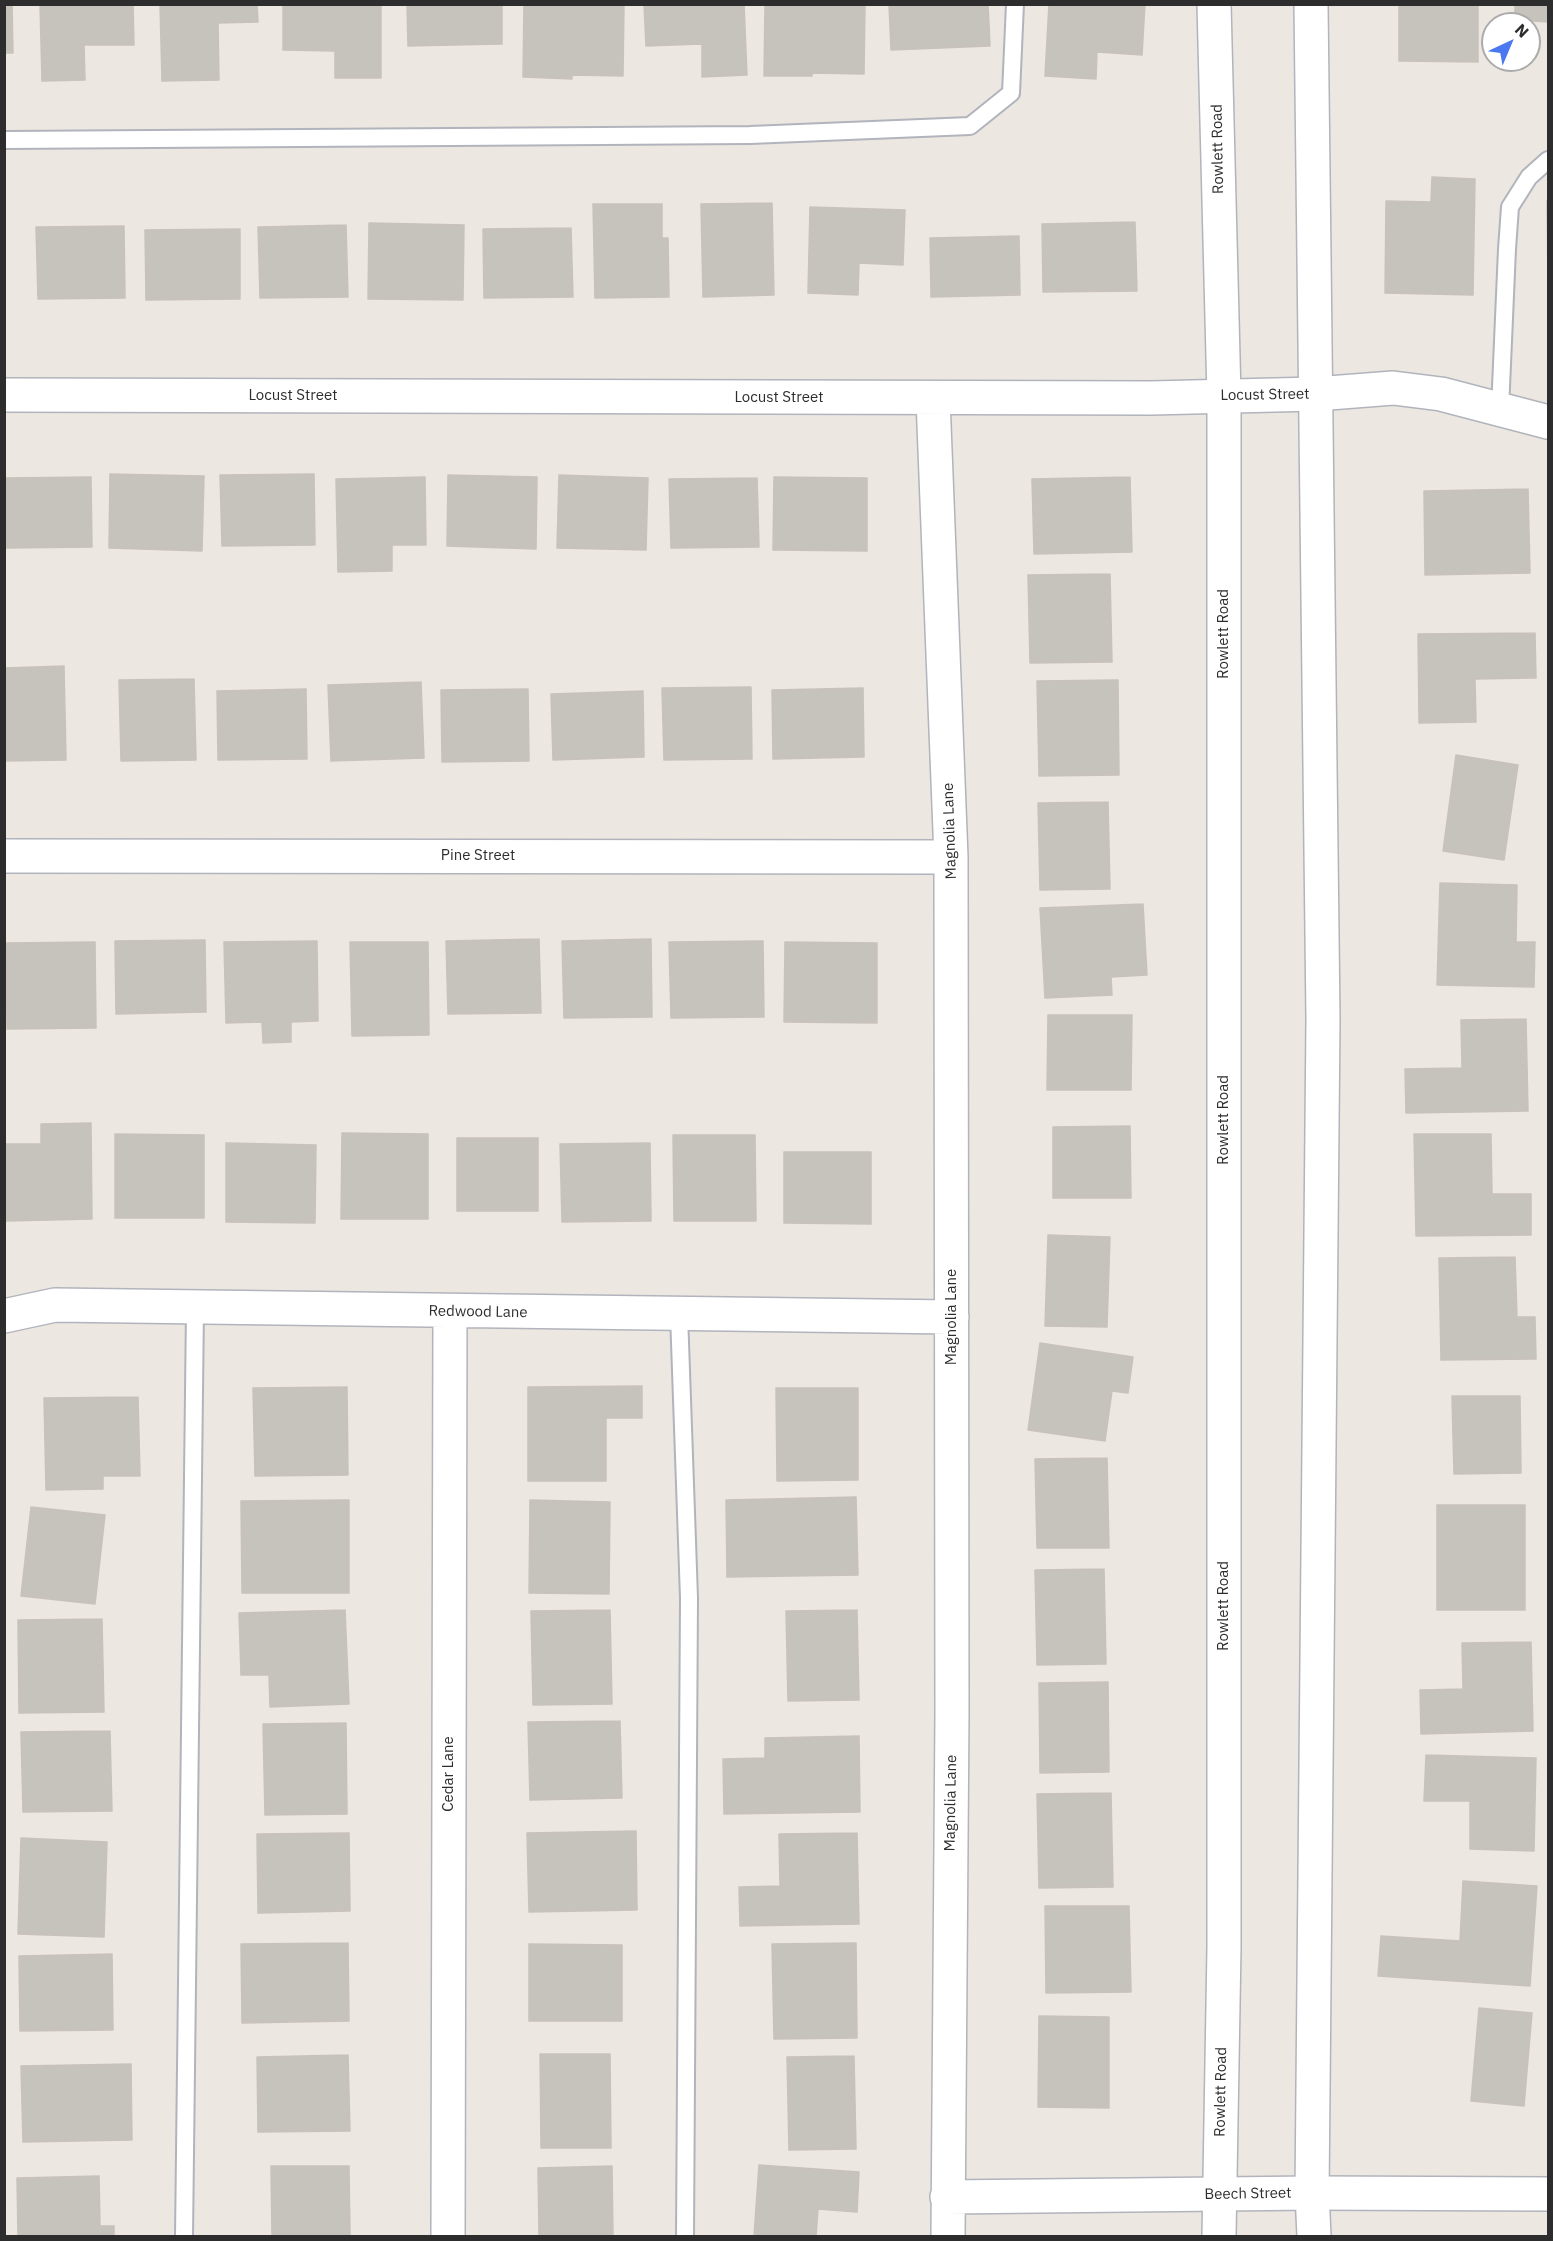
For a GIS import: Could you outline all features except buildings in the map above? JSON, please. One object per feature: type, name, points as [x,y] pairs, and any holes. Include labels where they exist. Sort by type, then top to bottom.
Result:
[{"type":"street","name":"Rowlett Road","points":[[1214,4],[1224,396],[1224,1947],[1219,2236]]},
{"type":"street","points":[[1311,4],[1323,1018],[1312,2193],[1314,2236]]},
{"type":"street","name":"Locust Street","points":[[4,395],[933,399],[1316,394],[1393,388],[1442,394],[1548,422]]},
{"type":"street","name":"Magnolia Lane","points":[[933,399],[951,856],[952,1712],[948,2236]]},
{"type":"street","name":"Pine Street","points":[[4,856],[951,856]]},
{"type":"street","name":"Redwood Lane","points":[[4,1316],[55,1305],[952,1317]]},
{"type":"street","name":"Cedar Lane","points":[[448,2236],[450,1311]]},
{"type":"street","name":"Beech Street","points":[[947,2197],[1312,2193],[1548,2194]]},
{"type":"lane","points":[[4,140],[750,135],[970,126],[1011,93],[1015,4]]},
{"type":"lane","points":[[1500,410],[1510,207],[1529,177],[1548,160]]},
{"type":"lane","points":[[184,2236],[195,1308]]},
{"type":"lane","points":[[679,1314],[689,1599],[685,2236]]}]
